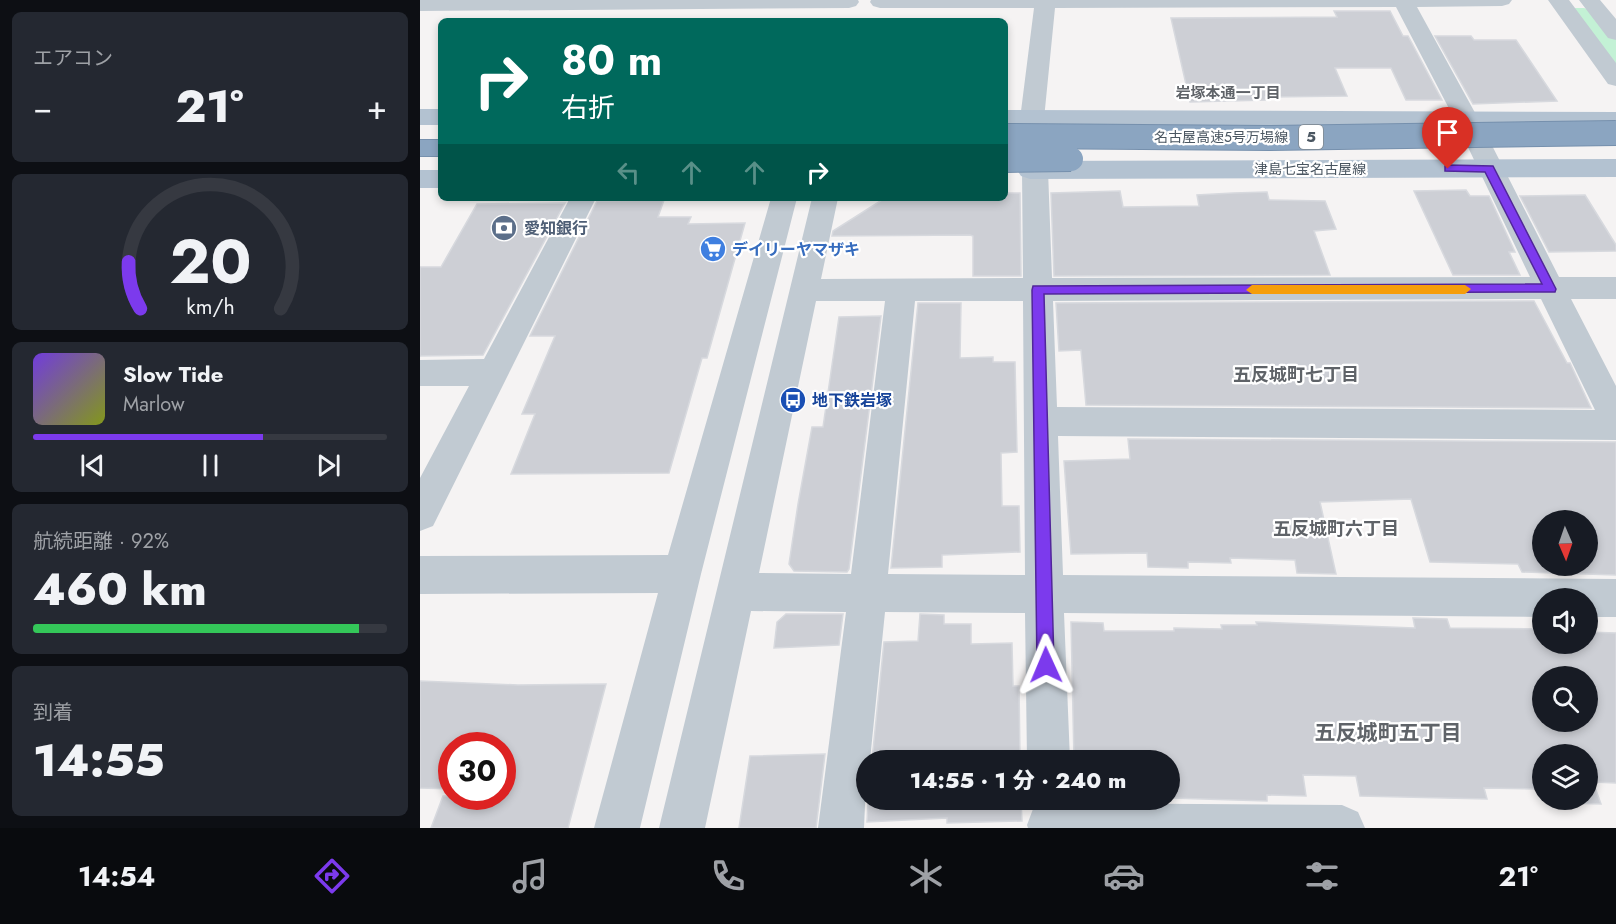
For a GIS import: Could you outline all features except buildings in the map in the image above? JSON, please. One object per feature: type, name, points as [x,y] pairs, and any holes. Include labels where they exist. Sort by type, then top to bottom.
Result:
[{"type":"highway","points":[[420,129],[438,129]]},
{"type":"highway","name":"名古屋高速5号万場線","points":[[1008,136],[1269,138],[1616,134]]},
{"type":"highway","points":[[420,148],[438,148]]},
{"type":"highway","name":"名古屋高速5号万場線","points":[[1015,164],[1616,155]]},
{"type":"highway","points":[[420,167],[438,166]]},
{"type":"main road","points":[[420,117],[438,117]]},
{"type":"main road","points":[[1008,118],[1616,120]]},
{"type":"main road","name":"津島七宝名古屋線","points":[[1015,164],[1616,168]]},
{"type":"main road","points":[[420,179],[438,179]]},
{"type":"street","points":[[1403,0],[1467,120],[1616,418]]},
{"type":"street","points":[[878,8],[1045,2],[1502,0]]},
{"type":"street","points":[[1558,0],[1616,79]]},
{"type":"street","points":[[1577,0],[1605,0]]},
{"type":"street","points":[[1589,0],[1616,33]]},
{"type":"street","points":[[1032,119],[1045,2]]},
{"type":"street","points":[[420,5],[847,8]]},
{"type":"street","points":[[1015,164],[1038,290],[1048,750]]},
{"type":"street","points":[[420,514],[582,201]]},
{"type":"street","points":[[617,828],[682,574],[783,201]]},
{"type":"street","points":[[682,828],[824,201]]},
{"type":"street","points":[[804,290],[1616,288]]},
{"type":"street","points":[[841,828],[866,591],[902,291]]},
{"type":"street","points":[[420,372],[492,372]]},
{"type":"street","points":[[1041,421],[1616,425]]},
{"type":"street","points":[[420,575],[682,574]]},
{"type":"street","points":[[735,592],[866,591],[1616,598]]},
{"type":"street","points":[[1049,817],[1342,828]]},
{"type":"green space","points":[[1573,8],[1592,11],[1616,40],[1616,67]]},
{"type":"slow traffic","points":[[1252,290],[1465,289]]},
{"type":"place","name":"愛知銀行","points":[[504,228]]},
{"type":"place","name":"デイリーヤマザキ","points":[[713,249]]},
{"type":"place","name":"地下鉄岩塚","points":[[793,400]]},
{"type":"district","name":"岩塚本通一丁目","points":[[1228,93]]},
{"type":"district","name":"五反城町七丁目","points":[[1296,375]]},
{"type":"district","name":"五反城町六丁目","points":[[1336,529]]},
{"type":"district","name":"五反城町五丁目","points":[[1388,733]]},
{"type":"route","points":[[1046,665],[1038,290],[1550,289],[1489,168],[1448,169]]}]
